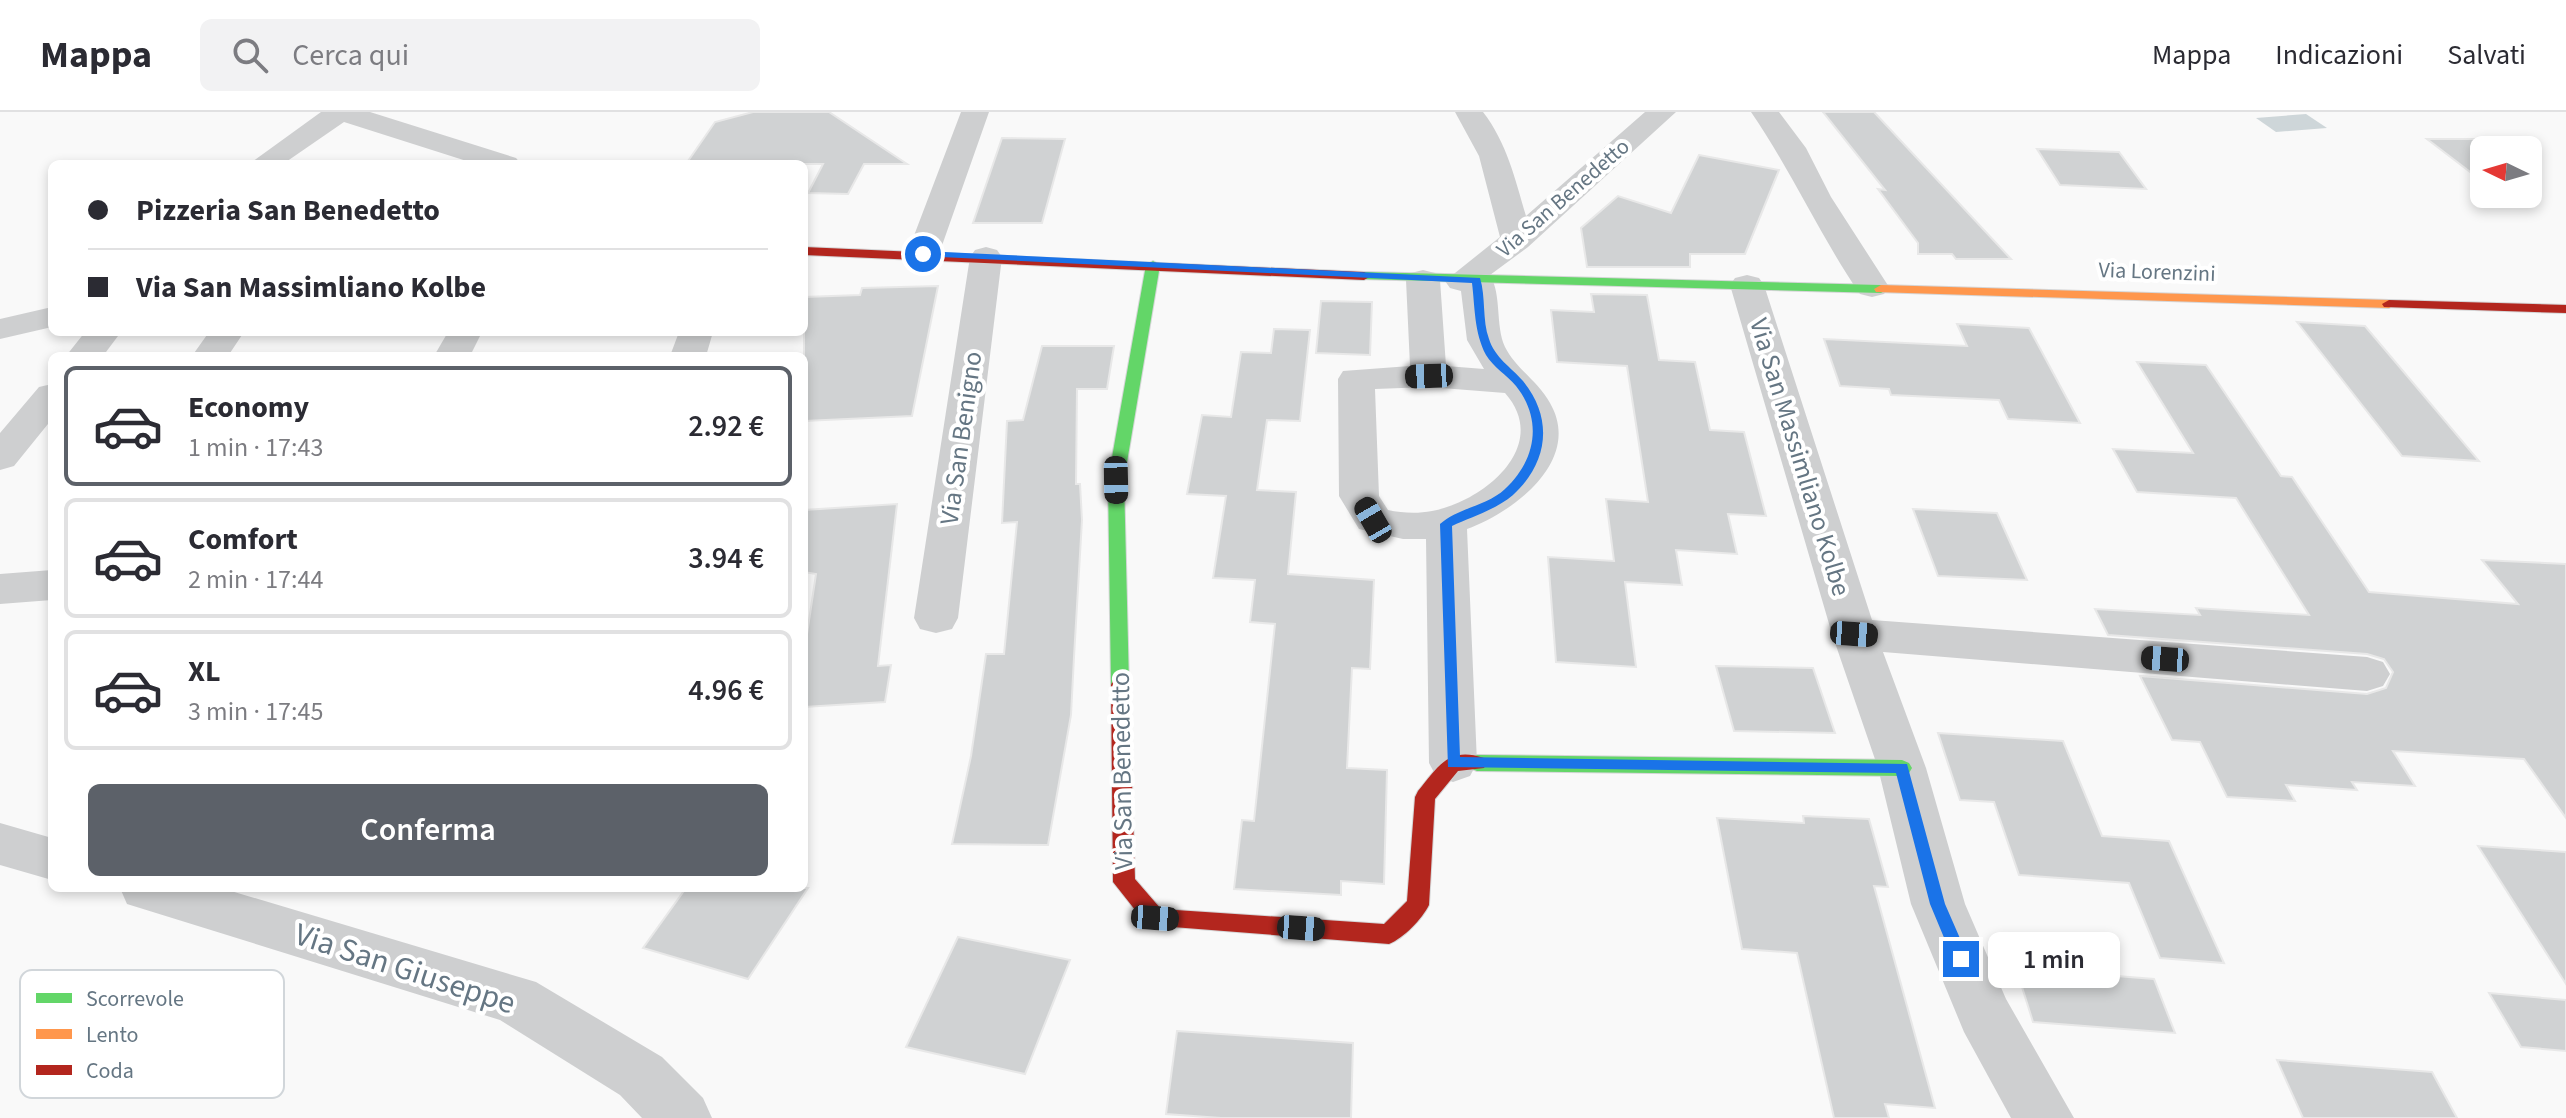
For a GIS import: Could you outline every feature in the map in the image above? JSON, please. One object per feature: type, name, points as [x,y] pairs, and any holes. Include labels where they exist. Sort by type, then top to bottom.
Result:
[{"type":"street","points":[[270,160],[340,112],[493,160]]},
{"type":"street","points":[[923,254],[975,112]]},
{"type":"street","points":[[1469,112],[1500,176],[1517,240]]},
{"type":"street","name":"Via San Benedetto","points":[[1480,280],[1517,240],[1662,112]]},
{"type":"street","points":[[1765,112],[1792,148],[1816,197],[1872,287]]},
{"type":"street","points":[[808,251],[923,254],[1423,280],[1480,280],[1483,337],[1493,358],[1519,383],[1535,407],[1540,438],[1529,469],[1507,494],[1446,524],[1390,526],[1373,520],[1359,496],[1356,379],[1429,376],[1519,383]]},
{"type":"street","name":"Via San Benigno","points":[[936,618],[986,257]]},
{"type":"street","name":"Via San Benedetto","points":[[1153,265],[1116,480],[1124,882],[1155,918],[1389,934],[1418,905],[1425,797],[1453,763]]},
{"type":"street","points":[[1423,280],[1429,376]]},
{"type":"street","name":"Via Lorenzini","points":[[1480,280],[1872,287],[2566,309]]},
{"type":"street","name":"Via San Massimliano Kolbe","points":[[1747,285],[1854,634],[1902,768],[1938,904],[1984,1014],[2044,1118]]},
{"type":"street","points":[[0,329],[48,318]]},
{"type":"street","points":[[87,352],[101,336]]},
{"type":"street","points":[[0,458],[48,400]]},
{"type":"street","points":[[1446,524],[1453,763],[1902,768]]},
{"type":"street","points":[[0,589],[48,585]]},
{"type":"street","points":[[1854,634],[2367,674]]},
{"type":"street","points":[[0,844],[48,858]]},
{"type":"street","name":"Via San Giuseppe","points":[[159,892],[516,1000],[641,1076],[682,1118]]},
{"type":"shaded area","points":[[2306,114],[2327,128],[2276,132],[2256,118]]},
{"type":"building","points":[[753,112],[829,112],[907,164],[864,164],[848,194],[808,193],[823,164],[808,164],[808,160],[689,160],[715,122]]},
{"type":"building","points":[[1823,112],[1874,112],[2011,259],[1956,259],[1952,254],[1918,254],[1918,243],[1878,189],[1885,190]]},
{"type":"building","points":[[1002,138],[1065,139],[1042,223],[973,223]]},
{"type":"building","points":[[2427,139],[2470,139],[2470,172]]},
{"type":"building","points":[[2037,149],[2119,152],[2146,189],[2060,185]]},
{"type":"building","points":[[1699,155],[1779,170],[1745,254],[1690,254],[1690,267],[1587,267],[1581,228],[1618,196],[1671,213]]},
{"type":"building","points":[[938,286],[912,416],[808,421],[808,352],[804,352],[804,336],[808,336],[808,297],[860,295],[862,288]]},
{"type":"building","points":[[1591,294],[1647,295],[1659,360],[1695,362],[1710,430],[1744,432],[1766,516],[1728,514],[1737,554],[1676,550],[1682,585],[1625,582],[1636,667],[1556,662],[1548,557],[1614,561],[1606,499],[1648,502],[1627,366],[1557,362],[1551,310],[1594,312]]},
{"type":"building","points":[[1321,301],[1372,302],[1370,355],[1316,353]]},
{"type":"building","points":[[2297,322],[2365,326],[2479,461],[2402,456]]},
{"type":"building","points":[[1957,324],[2029,328],[2080,423],[2008,419],[1999,400],[1891,395],[1889,389],[1840,386],[1824,339],[1967,346]]},
{"type":"building","points":[[1274,329],[1310,330],[1300,421],[1267,420],[1257,490],[1296,492],[1288,574],[1374,580],[1370,669],[1352,668],[1347,768],[1387,770],[1384,884],[1341,881],[1341,895],[1234,889],[1242,820],[1254,821],[1275,624],[1250,622],[1255,580],[1213,578],[1226,496],[1187,494],[1202,415],[1231,417],[1241,352],[1271,353]]},
{"type":"building","points":[[1042,346],[1114,346],[1107,389],[1077,389],[1076,484],[1080,484],[1082,520],[1071,715],[1048,845],[952,844],[971,756],[986,654],[1004,654],[1017,522],[1002,523],[1007,421],[1023,420]]},
{"type":"building","points":[[2137,362],[2206,365],[2281,476],[2292,477],[2369,592],[2518,604],[2482,560],[2566,564],[2566,818],[2524,759],[2393,751],[2415,786],[2352,782],[2357,790],[2286,785],[2295,801],[2227,797],[2200,742],[2172,740],[2140,676],[2367,694],[2386,688],[2393,672],[2384,659],[2367,654],[2108,635],[2095,609],[2200,615],[2196,608],[2309,615],[2236,498],[2137,492],[2113,449],[2193,453]]},
{"type":"building","points":[[897,504],[878,666],[891,665],[885,702],[808,707],[808,627],[816,574],[808,573],[808,510]]},
{"type":"building","points":[[1913,509],[1997,513],[2027,580],[1938,576]]},
{"type":"building","points":[[1716,666],[1813,668],[1835,733],[1734,731]]},
{"type":"building","points":[[1938,733],[2063,741],[2102,836],[2169,841],[2224,963],[2160,958],[2129,883],[2019,875],[1994,802],[1960,800]]},
{"type":"building","points":[[1803,816],[1869,819],[1888,887],[1874,886],[1935,1108],[1885,1104],[1889,1118],[1834,1118],[1797,953],[1742,949],[1717,818],[1804,823]]},
{"type":"building","points":[[2478,846],[2566,852],[2566,984]]},
{"type":"building","points":[[683,892],[805,892],[748,979],[643,948]]},
{"type":"building","points":[[958,937],[1070,960],[1025,1074],[906,1047]]},
{"type":"building","points":[[2016,968],[2154,979],[2175,1033],[2033,1022]]},
{"type":"building","points":[[2489,993],[2566,1000],[2566,1051],[2521,1047]]},
{"type":"building","points":[[1177,1031],[1353,1043],[1351,1118],[1221,1118],[1166,1114]]},
{"type":"building","points":[[2277,1060],[2432,1072],[2457,1118],[2303,1118]]},
{"type":"traffic: fast","points":[[1120,685],[1116,480],[1153,265]]},
{"type":"traffic: fast","points":[[1364,276],[1881,289]]},
{"type":"traffic: fast","points":[[1477,763],[1902,768]]},
{"type":"traffic: slow","points":[[1881,289],[2389,304]]},
{"type":"traffic: jam","points":[[808,251],[1364,276]]},
{"type":"traffic: jam","points":[[2389,304],[2566,309]]},
{"type":"traffic: jam","points":[[1120,685],[1124,882],[1155,918],[1389,934],[1418,905],[1425,797],[1453,763],[1477,763]]},
{"type":"route","points":[[923,254],[1423,280],[1477,280],[1483,337],[1493,358],[1519,383],[1535,407],[1540,438],[1529,469],[1507,494],[1446,524],[1453,763],[1902,768],[1938,904],[1961,959]]}]
